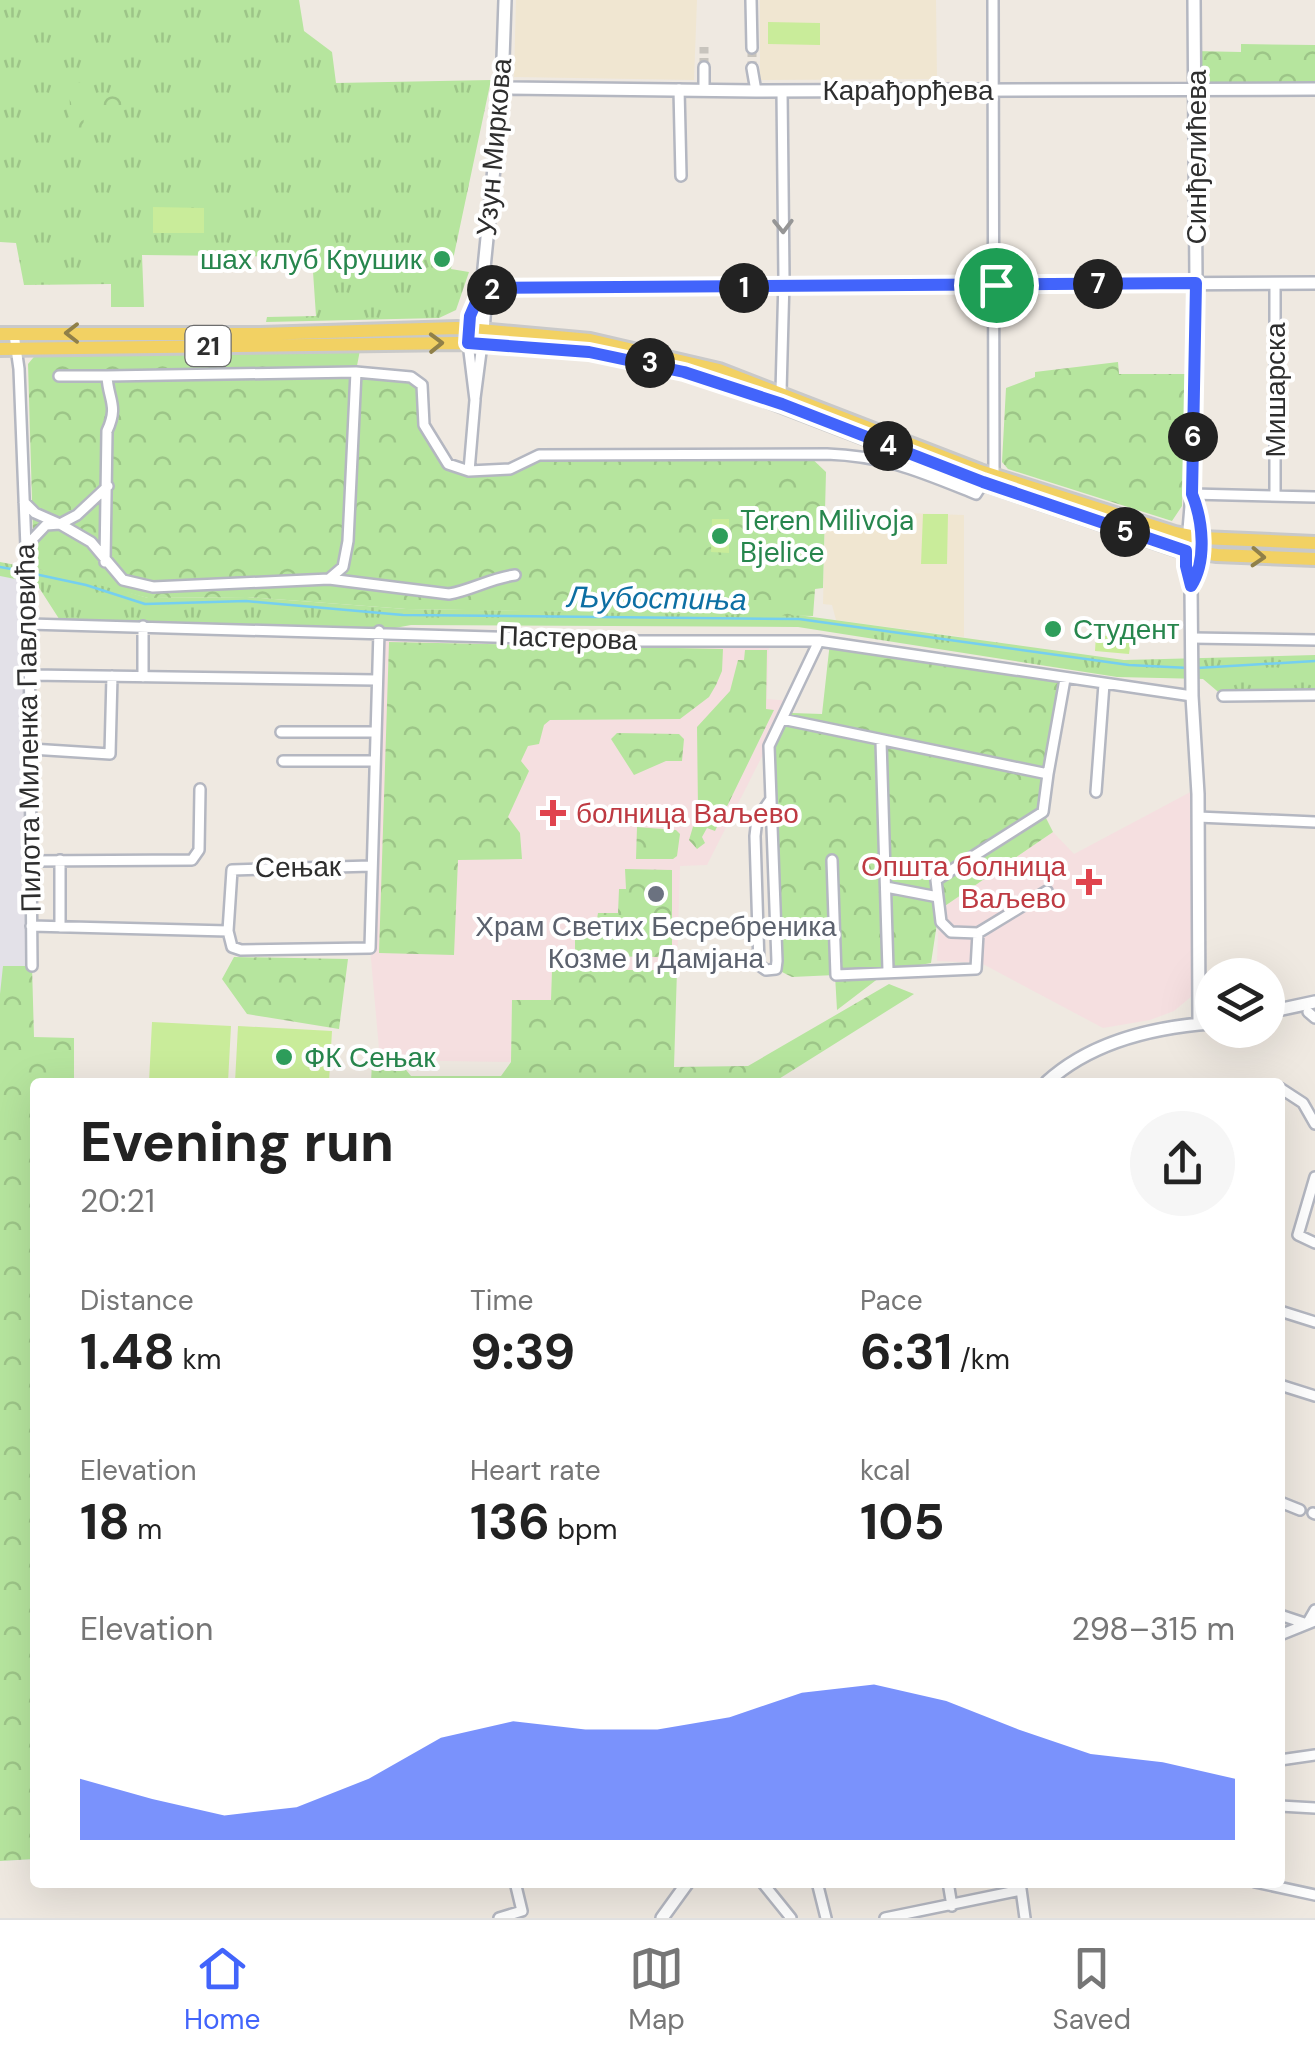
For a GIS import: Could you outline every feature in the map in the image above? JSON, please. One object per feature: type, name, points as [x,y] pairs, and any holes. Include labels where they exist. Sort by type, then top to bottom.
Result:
[{"type":"main road","name":"21","points":[[13,334],[571,338],[646,350],[781,392],[984,484],[1194,536],[1315,543]]},
{"type":"main road","name":"21","points":[[0,349],[475,336],[589,352],[684,372],[782,404],[984,484],[1193,552],[1315,559]]},
{"type":"street","name":"Узун Миркова","points":[[475,336],[502,88],[505,0]]},
{"type":"street","points":[[751,0],[752,48]]},
{"type":"street","points":[[59,376],[356,372],[411,377],[422,384],[424,425],[448,464],[469,472],[510,469],[539,454],[758,452],[867,456],[984,484],[996,285],[993,0]]},
{"type":"street","name":"Синђелићева","points":[[1194,0],[1196,283],[1192,494],[1200,520],[1186,566],[1191,586],[1203,958]]},
{"type":"street","points":[[704,68],[704,90]]},
{"type":"street","points":[[752,68],[756,91]]},
{"type":"street","name":"Карађорђева","points":[[502,88],[1315,89]]},
{"type":"street","points":[[679,89],[681,176]]},
{"type":"street","points":[[781,392],[782,91]]},
{"type":"street","name":"Мишарска","points":[[1275,283],[1275,496]]},
{"type":"street","points":[[482,288],[1315,283]]},
{"type":"street","name":"Пилота Миленка Павловића","points":[[13,334],[20,349],[29,624],[32,966]]},
{"type":"street","points":[[469,472],[475,336]]},
{"type":"street","points":[[329,579],[344,567],[348,541],[356,372]]},
{"type":"street","points":[[105,562],[107,431],[114,418],[114,398],[107,387],[107,376]]},
{"type":"street","points":[[26,546],[46,525],[60,524],[77,515],[108,486]]},
{"type":"street","points":[[1192,494],[1315,497]]},
{"type":"street","points":[[24,502],[35,514],[91,542],[123,580],[153,588],[329,579],[449,594],[468,591],[494,578],[515,576]]},
{"type":"street","name":"Пастерова","points":[[29,624],[632,641],[819,640],[1192,696]]},
{"type":"street","points":[[143,626],[143,677]]},
{"type":"street","points":[[370,866],[379,632]]},
{"type":"street","points":[[1192,638],[1315,640]]},
{"type":"street","points":[[772,799],[757,819],[754,836],[759,965],[766,970],[776,969],[777,960],[772,799],[769,746],[819,640]]},
{"type":"street","points":[[30,676],[376,680]]},
{"type":"street","points":[[30,749],[110,754],[112,676]]},
{"type":"street","points":[[1047,891],[978,933],[951,932],[941,922],[936,880],[1043,812],[1065,679]]},
{"type":"street","points":[[1096,792],[1104,684]]},
{"type":"street","points":[[1223,696],[1315,695]]},
{"type":"street","points":[[782,719],[1048,774]]},
{"type":"street","points":[[281,732],[374,732]]},
{"type":"street","points":[[881,741],[888,970]]},
{"type":"street","points":[[283,760],[374,760]]},
{"type":"street","points":[[31,861],[192,860],[200,850],[200,789]]},
{"type":"street","points":[[1198,817],[1315,822]]},
{"type":"street","points":[[60,860],[60,926]]},
{"type":"street","points":[[832,860],[836,975],[976,969],[978,933]]},
{"type":"street","name":"Сењак","points":[[370,866],[370,948],[232,947],[228,932],[230,875],[234,868],[370,866]]},
{"type":"street","points":[[886,887],[938,897]]},
{"type":"street","name":"Сењак","points":[[31,926],[228,932]]},
{"type":"street","points":[[1285,1012],[1313,1011]]},
{"type":"street","points":[[1053,1078],[1104,1046],[1158,1029],[1195,1025]]},
{"type":"street","points":[[1285,1091],[1303,1102],[1315,1124]]},
{"type":"street","points":[[1315,1177],[1298,1235],[1315,1243]]},
{"type":"street","points":[[1285,1313],[1315,1322]]},
{"type":"street","points":[[1285,1386],[1315,1396]]},
{"type":"street","points":[[1285,1504],[1300,1510]]},
{"type":"street","points":[[1311,1623],[1315,1610]]},
{"type":"street","points":[[1285,1617],[1311,1623]]},
{"type":"street","points":[[1285,1633],[1311,1623]]},
{"type":"street","points":[[1285,1759],[1315,1755]]},
{"type":"street","points":[[1285,1806],[1315,1808]]},
{"type":"street","points":[[499,1918],[522,1912],[517,1888]]},
{"type":"street","points":[[662,1918],[684,1888]]},
{"type":"street","points":[[766,1888],[785,1916]]},
{"type":"street","points":[[818,1888],[826,1918]]},
{"type":"street","points":[[949,1888],[952,1906]]},
{"type":"street","points":[[884,1918],[922,1915],[1014,1888]]},
{"type":"street","points":[[1021,1888],[1024,1918]]},
{"type":"street","points":[[1283,1888],[1315,1895]]},
{"type":"shaded area","points":[[516,0],[697,0],[694,80],[514,77]]},
{"type":"shaded area","points":[[760,0],[936,0],[937,79],[760,80]]},
{"type":"shaded area","points":[[905,513],[964,515],[964,637],[836,620],[832,605],[823,604],[825,518]]},
{"type":"shaded area","points":[[0,567],[27,572],[31,1078],[30,1859],[0,1861]]},
{"type":"shaded area","name":"болница Ваљево","points":[[379,631],[769,641],[767,699],[790,701],[707,865],[680,866],[677,970],[552,970],[551,1000],[512,1001],[511,1062],[380,1060],[370,948]]},
{"type":"shaded area","name":"Општа болница Ваљево","points":[[1198,788],[1195,994],[1174,1011],[1150,1020],[1103,1028],[981,963],[937,961],[939,910],[1053,832],[1074,854]]},
{"type":"green space","points":[[0,0],[299,0],[304,31],[332,52],[336,83],[491,80],[451,269],[469,272],[456,310],[439,318],[266,322],[267,317],[316,316],[312,257],[142,255],[144,307],[111,307],[111,284],[24,285],[16,243],[0,242]]},
{"type":"green space","points":[[768,22],[820,23],[820,45],[768,44]]},
{"type":"green space","points":[[1241,44],[1315,45],[1315,89],[1196,89],[1195,51],[1241,52]]},
{"type":"green space","points":[[76,81],[85,85],[87,95],[133,97],[133,106],[85,105],[83,129],[74,130],[69,89]]},
{"type":"green space","points":[[153,207],[204,208],[204,233],[153,233]]},
{"type":"green space","points":[[360,350],[356,371],[411,377],[422,385],[424,425],[448,464],[469,471],[510,469],[539,455],[806,453],[826,472],[823,588],[815,589],[813,616],[406,609],[247,597],[148,598],[34,568],[28,364],[38,352]]},
{"type":"green space","points":[[1118,362],[1119,374],[1185,374],[1182,506],[1172,521],[1008,469],[1002,462],[1006,388],[1035,377],[1035,372]]},
{"type":"green space","points":[[923,514],[948,514],[947,564],[921,564]]},
{"type":"green space","name":"Teren Milivoja Bjelice","points":[[712,519],[729,519],[729,553],[711,552]]},
{"type":"green space","points":[[0,562],[69,575],[148,598],[247,597],[406,609],[798,615],[1124,660],[1315,655],[1315,695],[1223,696],[1203,679],[1117,677],[798,627],[411,625],[379,631],[63,625],[36,583],[0,576]]},
{"type":"green space","name":"Студент","points":[[1096,635],[1131,638],[1129,654],[1095,651]]},
{"type":"green space","points":[[389,642],[723,649],[722,671],[709,697],[680,719],[550,720],[544,725],[539,744],[528,746],[521,761],[529,771],[508,817],[520,833],[522,859],[458,860],[454,955],[379,953]]},
{"type":"green space","points":[[830,642],[1065,679],[1043,812],[1053,832],[939,910],[931,963],[888,971],[837,1010],[835,975],[792,977],[776,969],[769,746],[792,713],[822,714]]},
{"type":"green space","points":[[745,650],[767,650],[766,709],[774,710],[715,831],[707,828],[702,837],[705,843],[697,849],[689,840],[698,810],[697,727],[730,691],[738,660],[744,660]]},
{"type":"green space","points":[[617,733],[679,734],[684,739],[682,761],[666,761],[634,775],[611,739]]},
{"type":"green space","points":[[637,827],[676,830],[680,834],[677,856],[636,859]]},
{"type":"green space","points":[[625,869],[672,870],[672,947],[658,957],[578,956],[575,929],[582,929],[581,922],[597,919],[598,913],[618,913],[619,889],[626,889]]},
{"type":"green space","points":[[234,957],[348,959],[339,1029],[247,1014],[222,979]]},
{"type":"green space","points":[[3,966],[32,966],[34,1037],[74,1038],[74,1078],[30,1078],[30,1859],[0,1861]]},
{"type":"green space","points":[[552,970],[677,970],[674,1067],[748,1066],[889,984],[914,994],[780,1078],[371,1078],[372,1062],[398,1060],[411,1076],[501,1076],[511,1062],[512,1000],[551,1000]]},
{"type":"green space","points":[[152,1022],[231,1026],[228,1078],[149,1078]]},
{"type":"green space","name":"ФК Сењак","points":[[238,1026],[332,1031],[329,1078],[235,1078]]},
{"type":"waterway","name":"Љубостиња","points":[[0,567],[22,571]]},
{"type":"waterway","name":"Љубостиња","points":[[30,573],[145,604],[246,601],[403,615],[799,619],[1129,665],[1189,668]]},
{"type":"waterway","name":"Љубостиња","points":[[1197,668],[1315,661]]},
{"type":"tunnel","points":[[704,47],[704,67]]},
{"type":"tunnel","points":[[752,48],[752,68]]},
{"type":"place","name":"шах клуб Крушик","points":[[442,259]]},
{"type":"place","name":"Teren Milivoja Bjelice","points":[[720,536]]},
{"type":"place","name":"Студент","points":[[1053,629]]},
{"type":"place","name":"болница Ваљево","points":[[553,813]]},
{"type":"place","name":"Општа болница Ваљево","points":[[1089,882]]},
{"type":"place","name":"Храм Светих Бесребреника Козме и Дамјана","points":[[656,894]]},
{"type":"place","name":"ФК Сењак","points":[[284,1057]]},
{"type":"route","points":[[1196,283],[1192,494],[1201,538],[1197,576],[1191,586],[1186,551],[983,482],[720,382],[628,358],[468,343],[470,316],[482,288],[996,285],[1196,283]]}]
